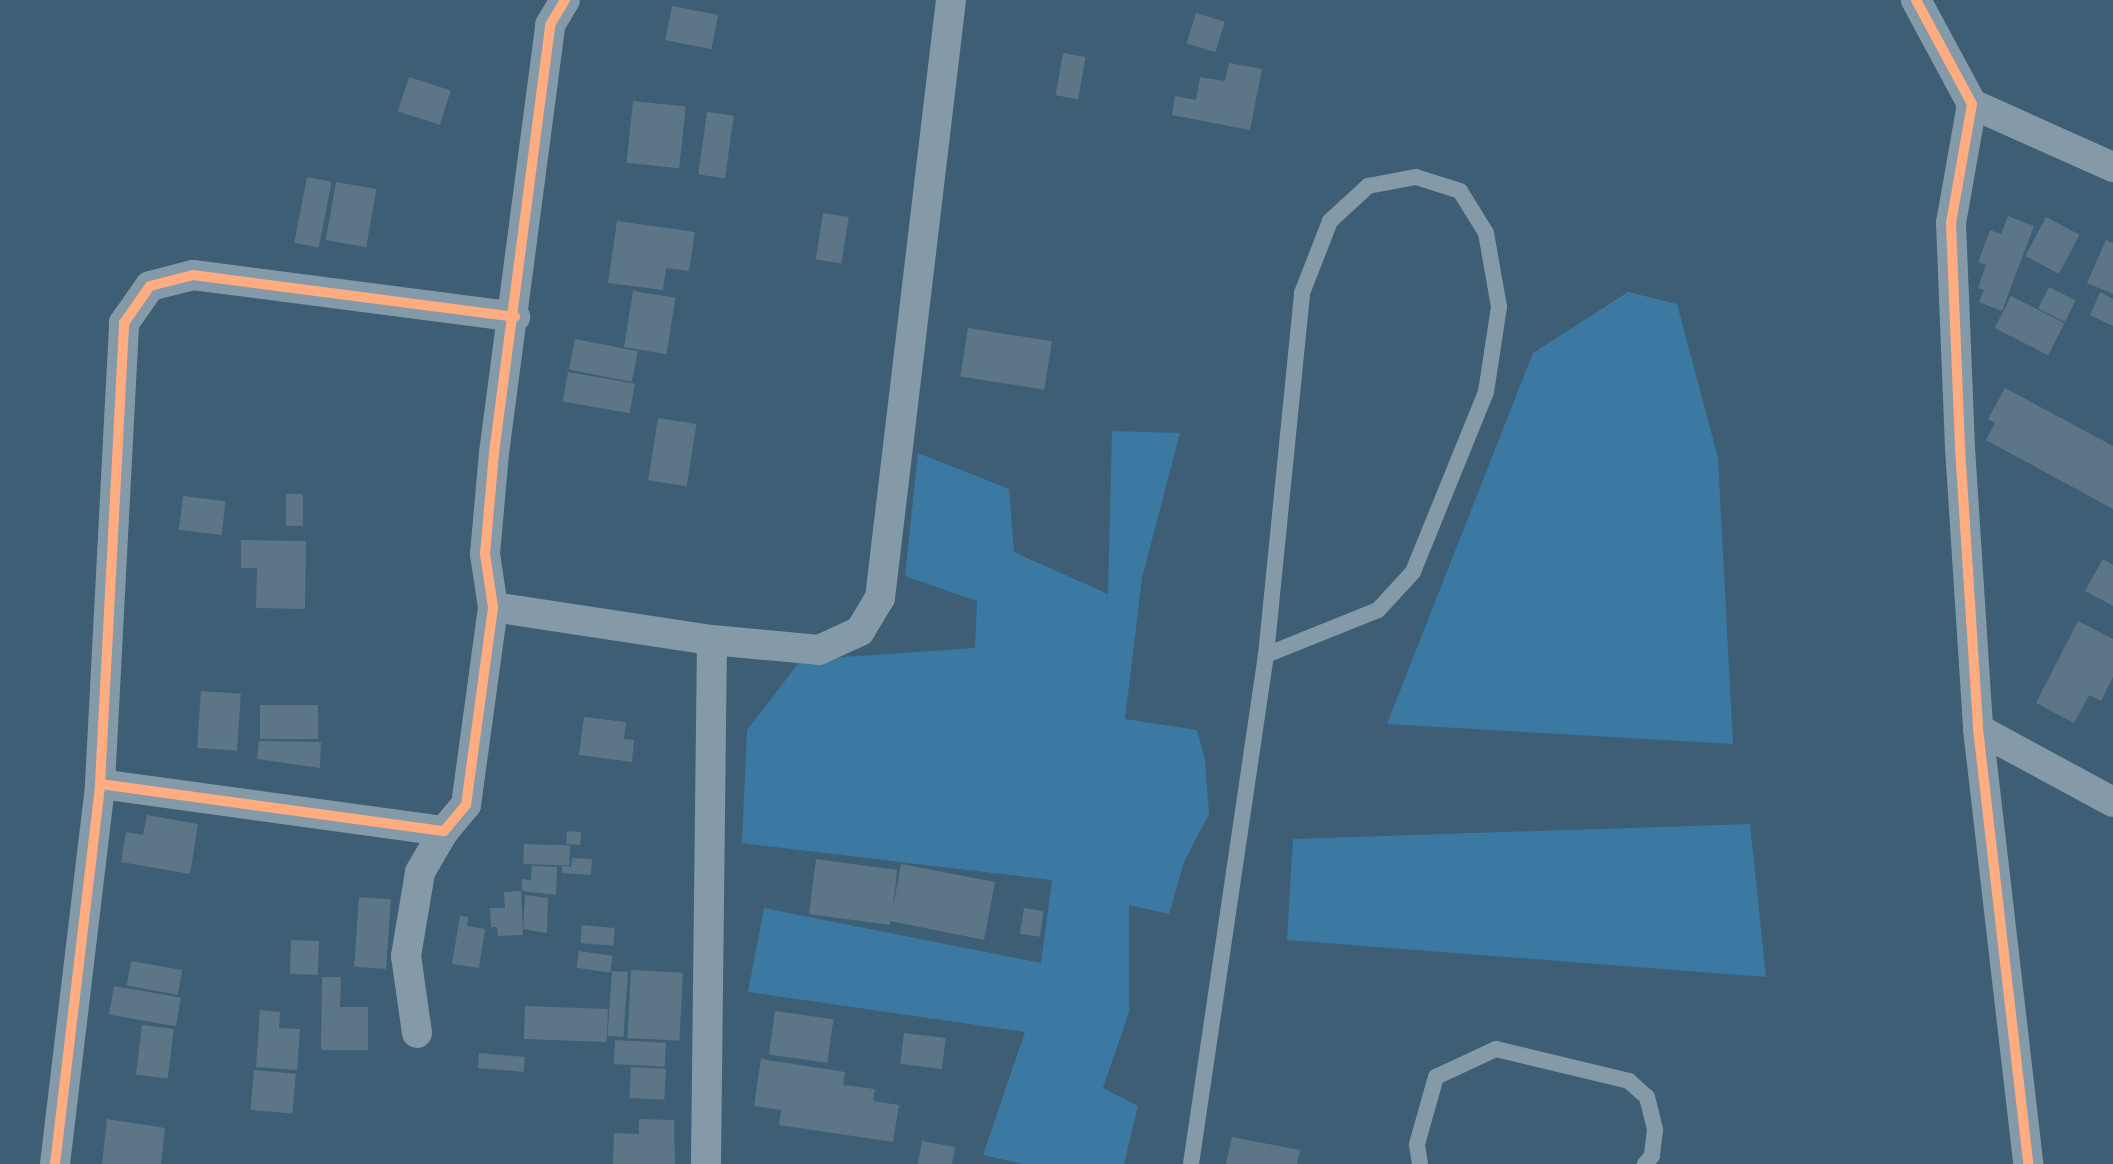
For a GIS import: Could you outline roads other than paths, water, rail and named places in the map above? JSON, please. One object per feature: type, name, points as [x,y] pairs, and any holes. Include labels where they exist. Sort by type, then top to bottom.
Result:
[{"type":"street","points":[[417,1033],[406,956],[420,872],[444,831],[466,805],[493,607],[485,554],[550,25],[565,0]]},
{"type":"street","points":[[493,607],[712,640],[819,650],[860,631],[880,598],[951,0]]},
{"type":"street","points":[[1916,0],[1972,104],[2113,167]]},
{"type":"street","points":[[1972,104],[1951,223],[1978,729],[2028,1164]]},
{"type":"street","points":[[55,1164],[100,784],[124,323],[150,286],[193,275],[515,317]]},
{"type":"street","points":[[706,1164],[712,640]]},
{"type":"street","points":[[1978,729],[2113,802]]},
{"type":"street","points":[[100,784],[444,831]]},
{"type":"lane","points":[[1191,1164],[1266,655],[1302,293],[1330,221],[1368,186],[1416,177],[1460,191],[1486,233],[1499,307],[1486,392],[1413,572],[1378,610],[1266,655]]},
{"type":"lane","points":[[1420,1164],[1417,1144],[1436,1077],[1496,1049],[1629,1081],[1647,1097],[1655,1130],[1652,1156],[1645,1164]]}]
